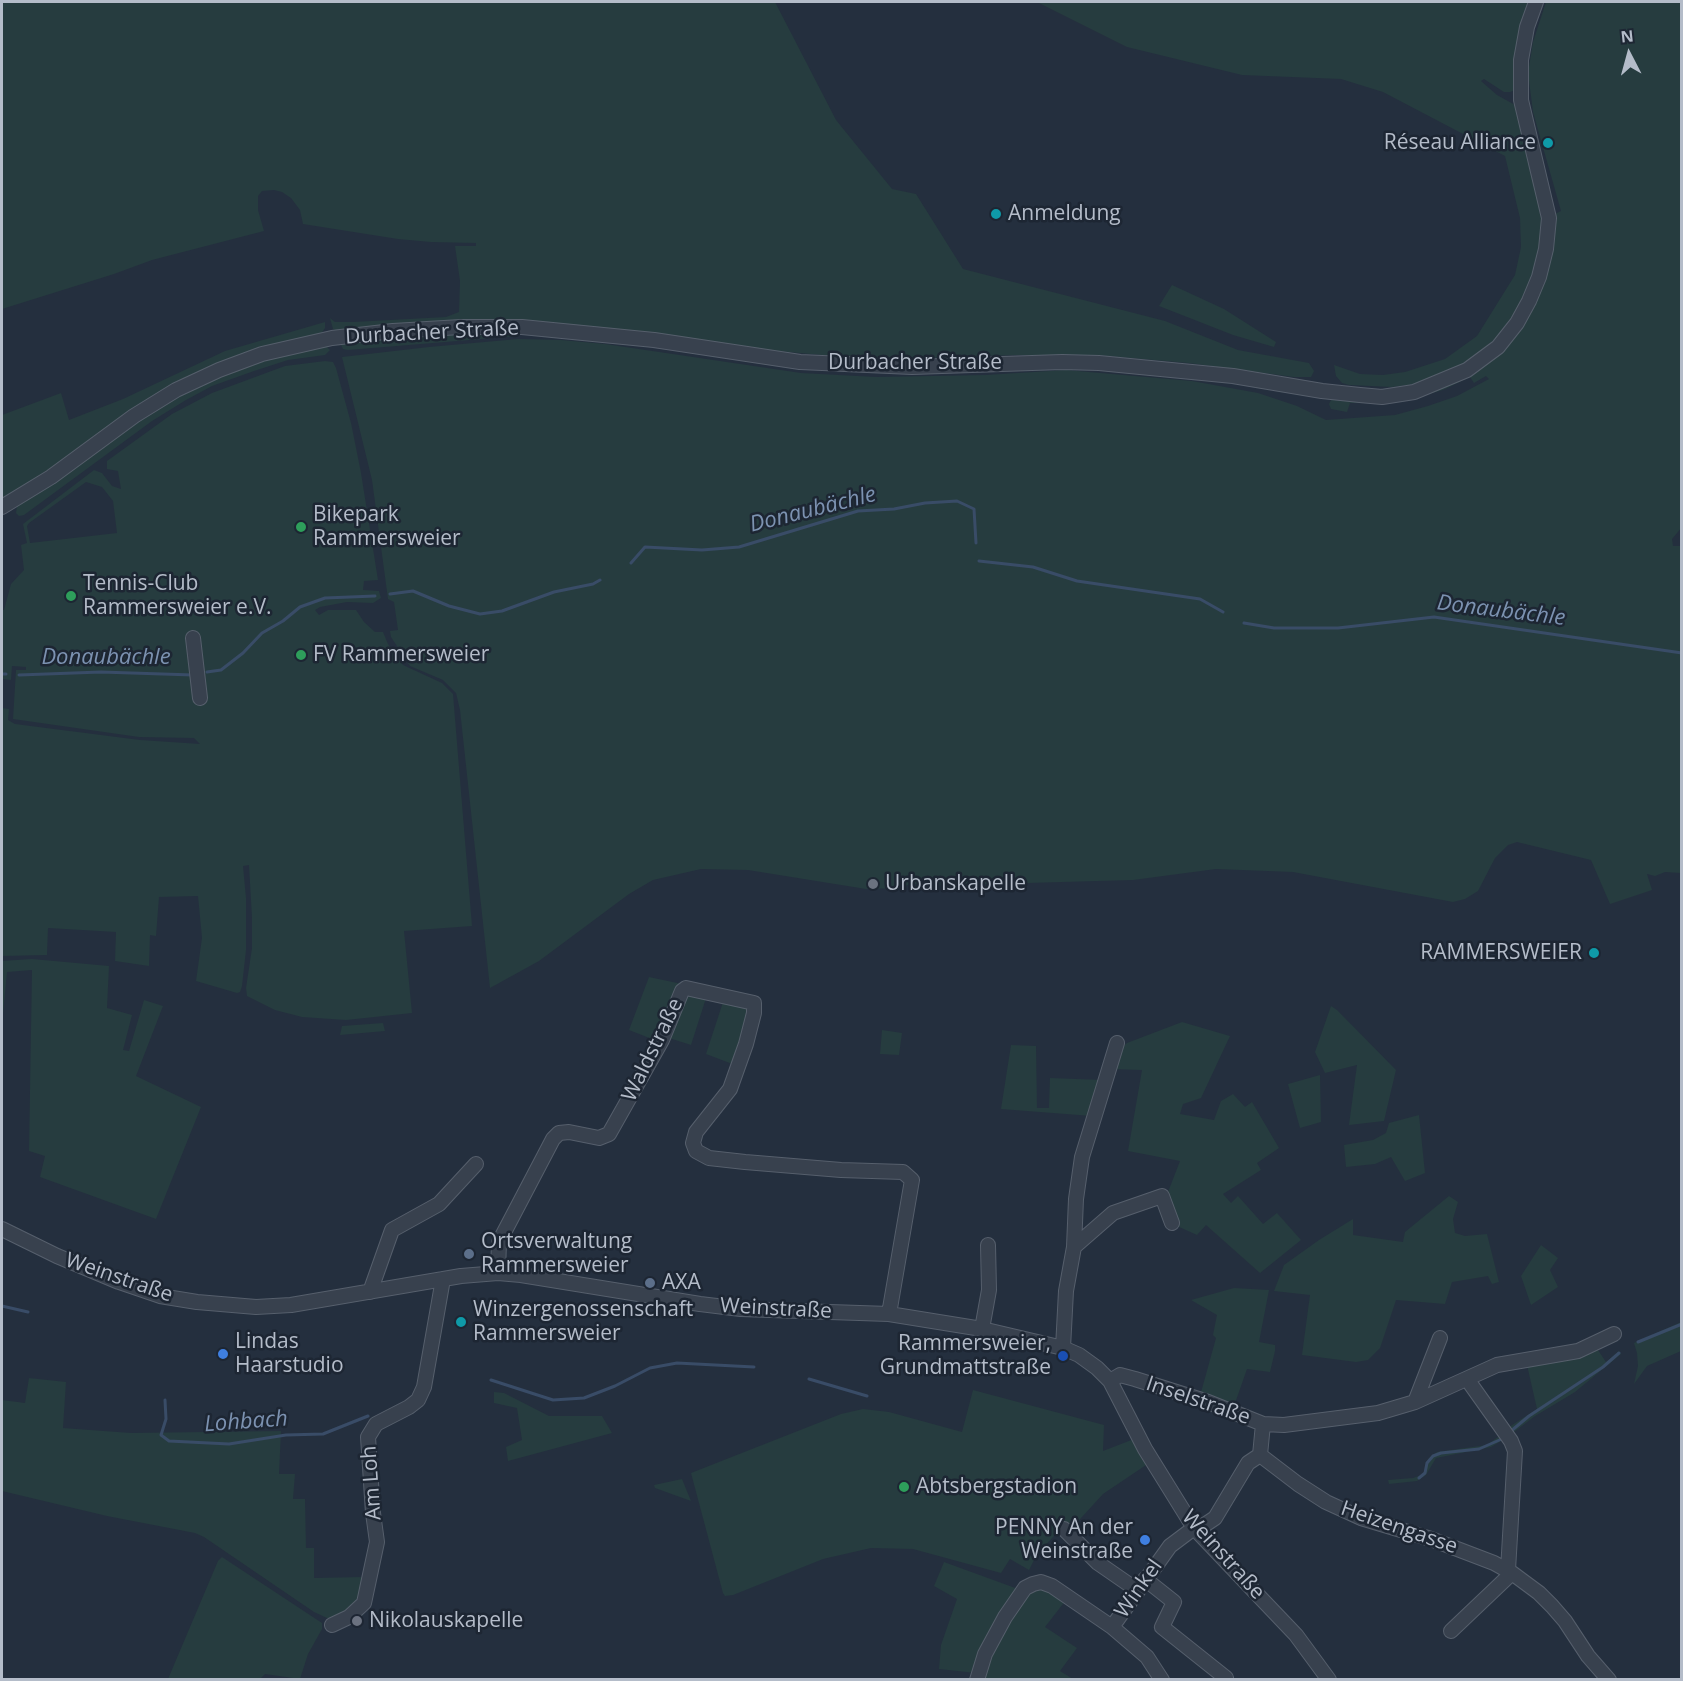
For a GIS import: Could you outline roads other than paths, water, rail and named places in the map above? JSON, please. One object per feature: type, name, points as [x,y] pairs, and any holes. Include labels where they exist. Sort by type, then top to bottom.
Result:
[{"type":"street","name":"Durbacher Straße","points":[[2,507],[51,477],[134,416],[176,390],[219,370],[262,354],[332,338],[393,331],[461,327],[522,327],[654,340],[800,362],[912,367],[1052,362],[1099,363],[1233,376],[1360,395],[1382,397],[1414,392],[1467,370],[1498,347],[1517,323],[1539,277],[1546,249],[1548,218],[1521,100],[1521,60],[1527,27],[1536,2]]},
{"type":"street","points":[[193,638],[200,698]]},
{"type":"street","name":"Waldstraße","points":[[498,1273],[499,1242],[554,1139],[559,1133],[569,1132],[599,1138],[609,1134],[662,1040],[682,991],[686,988],[754,1003],[754,1013],[746,1044],[730,1089],[696,1132],[693,1143],[696,1152],[710,1158],[745,1162],[841,1170],[903,1172],[912,1180],[889,1314]]},
{"type":"street","points":[[1063,1348],[1066,1291],[1074,1247],[1076,1199],[1082,1157],[1117,1042]]},
{"type":"street","points":[[370,1292],[392,1230],[439,1204],[476,1164]]},
{"type":"street","points":[[1074,1247],[1113,1213],[1162,1196],[1172,1222]]},
{"type":"street","name":"Weinstraße","points":[[2,1229],[65,1260],[118,1282],[160,1296],[197,1302],[256,1307],[291,1305],[443,1279],[498,1273],[741,1309],[889,1314],[982,1329],[1063,1348],[1079,1355],[1110,1381],[1144,1449],[1194,1528],[1296,1635],[1329,1680]]},
{"type":"street","points":[[982,1329],[989,1290],[988,1245]]},
{"type":"street","name":"Am Loh","points":[[332,1625],[349,1617],[364,1603],[377,1542],[368,1437],[376,1424],[418,1400],[424,1387],[443,1279]]},
{"type":"street","points":[[1263,1424],[1284,1425],[1378,1413],[1414,1402],[1497,1365],[1578,1351],[1614,1334]]},
{"type":"street","points":[[1414,1402],[1440,1338]]},
{"type":"street","name":"Inselstraße","points":[[1110,1381],[1120,1375],[1135,1379],[1208,1402],[1263,1424],[1260,1455],[1248,1463],[1215,1518],[1194,1528]]},
{"type":"street","points":[[1451,1631],[1510,1572],[1515,1451],[1511,1441],[1467,1379]]},
{"type":"street","name":"Heizengasse","points":[[1260,1455],[1326,1502],[1360,1518],[1431,1539],[1494,1563],[1510,1572],[1539,1593],[1552,1606],[1588,1656],[1609,1680]]},
{"type":"street","name":"Winkel","points":[[1162,1680],[1147,1657],[1112,1627],[1170,1546],[1194,1528]]},
{"type":"street","points":[[1064,1529],[1098,1563],[1174,1602],[1162,1627],[1227,1678]]},
{"type":"street","points":[[977,1680],[985,1654],[1005,1617],[1026,1588],[1033,1584],[1041,1582],[1052,1586],[1112,1627]]},
{"type":"waterway","name":"Donaubächle","points":[[631,563],[645,547],[702,550],[739,547],[858,511],[957,501],[974,509],[976,543]]},
{"type":"waterway","name":"Donaubächle","points":[[979,561],[1033,567],[1077,581],[1200,599],[1223,612]]},
{"type":"waterway","name":"Donaubächle","points":[[390,594],[413,591],[449,606],[480,614],[502,611],[554,592],[593,584],[600,580]]},
{"type":"waterway","name":"Donaubächle","points":[[207,672],[221,670],[243,653],[262,633],[283,621],[300,607],[325,598],[375,596]]},
{"type":"waterway","name":"Donaubächle","points":[[1244,623],[1274,628],[1338,628],[1434,617],[1682,653]]},
{"type":"waterway","name":"Donaubächle","points":[[19,675],[101,672],[193,675]]},
{"type":"waterway","name":"Lohbach","points":[[2,1306],[28,1312]]},
{"type":"waterway","points":[[1638,1342],[1682,1324]]},
{"type":"waterway","points":[[1511,1431],[1529,1416],[1603,1367],[1619,1353]]},
{"type":"waterway","name":"Lohbach","points":[[491,1380],[553,1400],[584,1398],[615,1386],[650,1368],[677,1363],[754,1367]]},
{"type":"waterway","name":"Lohbach","points":[[809,1379],[867,1396]]},
{"type":"waterway","name":"Lohbach","points":[[165,1400],[166,1419],[161,1435],[169,1441],[229,1444],[286,1435],[323,1434],[368,1416]]},
{"type":"waterway","points":[[1419,1478],[1425,1473],[1427,1463],[1433,1456],[1479,1449],[1504,1438]]},
{"type":"place","name":"Réseau Alliance","points":[[1548,143]]},
{"type":"place","name":"Anmeldung","points":[[996,214]]},
{"type":"place","name":"Bikepark Rammersweier","points":[[301,527]]},
{"type":"place","name":"Tennis-Club Rammersweier e.V.","points":[[71,596]]},
{"type":"place","name":"FV Rammersweier","points":[[301,655]]},
{"type":"place","name":"Urbanskapelle","points":[[873,884]]},
{"type":"place","name":"RAMMERSWEIER","points":[[1594,953]]},
{"type":"place","name":"Ortsverwaltung Rammersweier","points":[[469,1254]]},
{"type":"place","name":"AXA","points":[[650,1283]]},
{"type":"place","name":"Winzergenossenschaft Rammersweier","points":[[461,1322]]},
{"type":"place","name":"Lindas Haarstudio","points":[[223,1354]]},
{"type":"place","name":"Rammersweier, Grundmattstraße","points":[[1063,1356]]},
{"type":"place","name":"Abtsbergstadion","points":[[904,1487]]},
{"type":"place","name":"PENNY An der Weinstraße","points":[[1145,1540]]},
{"type":"place","name":"Nikolauskapelle","points":[[357,1621]]}]
